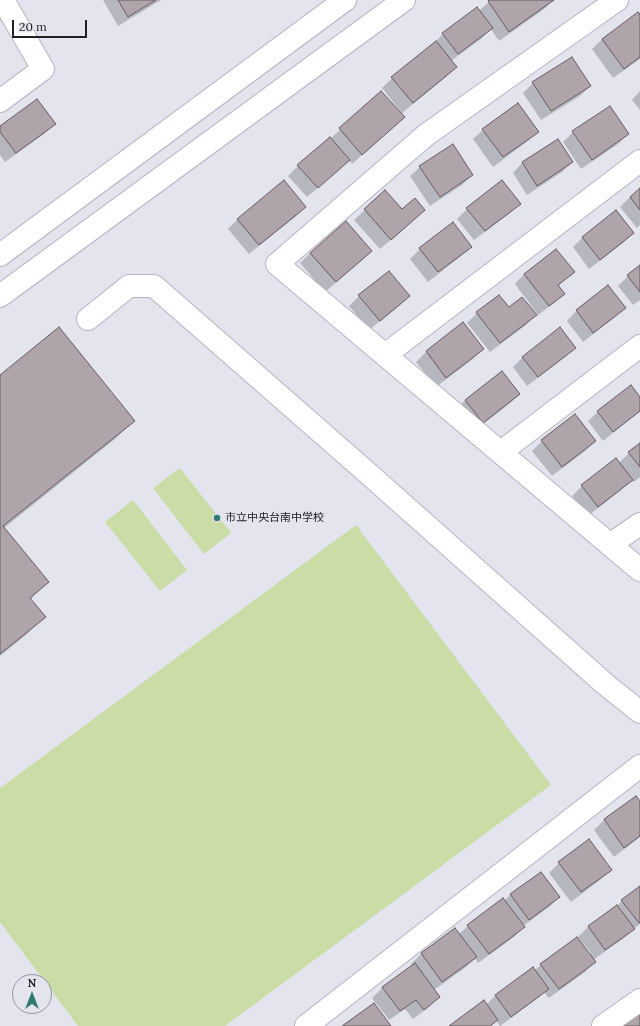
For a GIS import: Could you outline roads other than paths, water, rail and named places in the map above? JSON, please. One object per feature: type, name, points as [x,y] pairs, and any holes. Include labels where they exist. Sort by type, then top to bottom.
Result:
[{"type":"street","points":[[0,100],[43,69],[3,0]]},
{"type":"street","points":[[0,255],[346,0]]},
{"type":"street","points":[[0,296],[404,0]]},
{"type":"street","points":[[617,0],[426,136],[277,264],[640,570]]},
{"type":"street","points":[[385,355],[640,161]]},
{"type":"street","points":[[88,319],[129,286],[154,286],[605,684],[640,712]]},
{"type":"street","points":[[501,452],[640,346]]},
{"type":"street","points":[[611,544],[640,524]]},
{"type":"street","points":[[306,1026],[640,766]]},
{"type":"street","points":[[603,1026],[640,1000]]},
{"type":"place","name":"市立中央台南中学校","points":[[217,518]]}]
